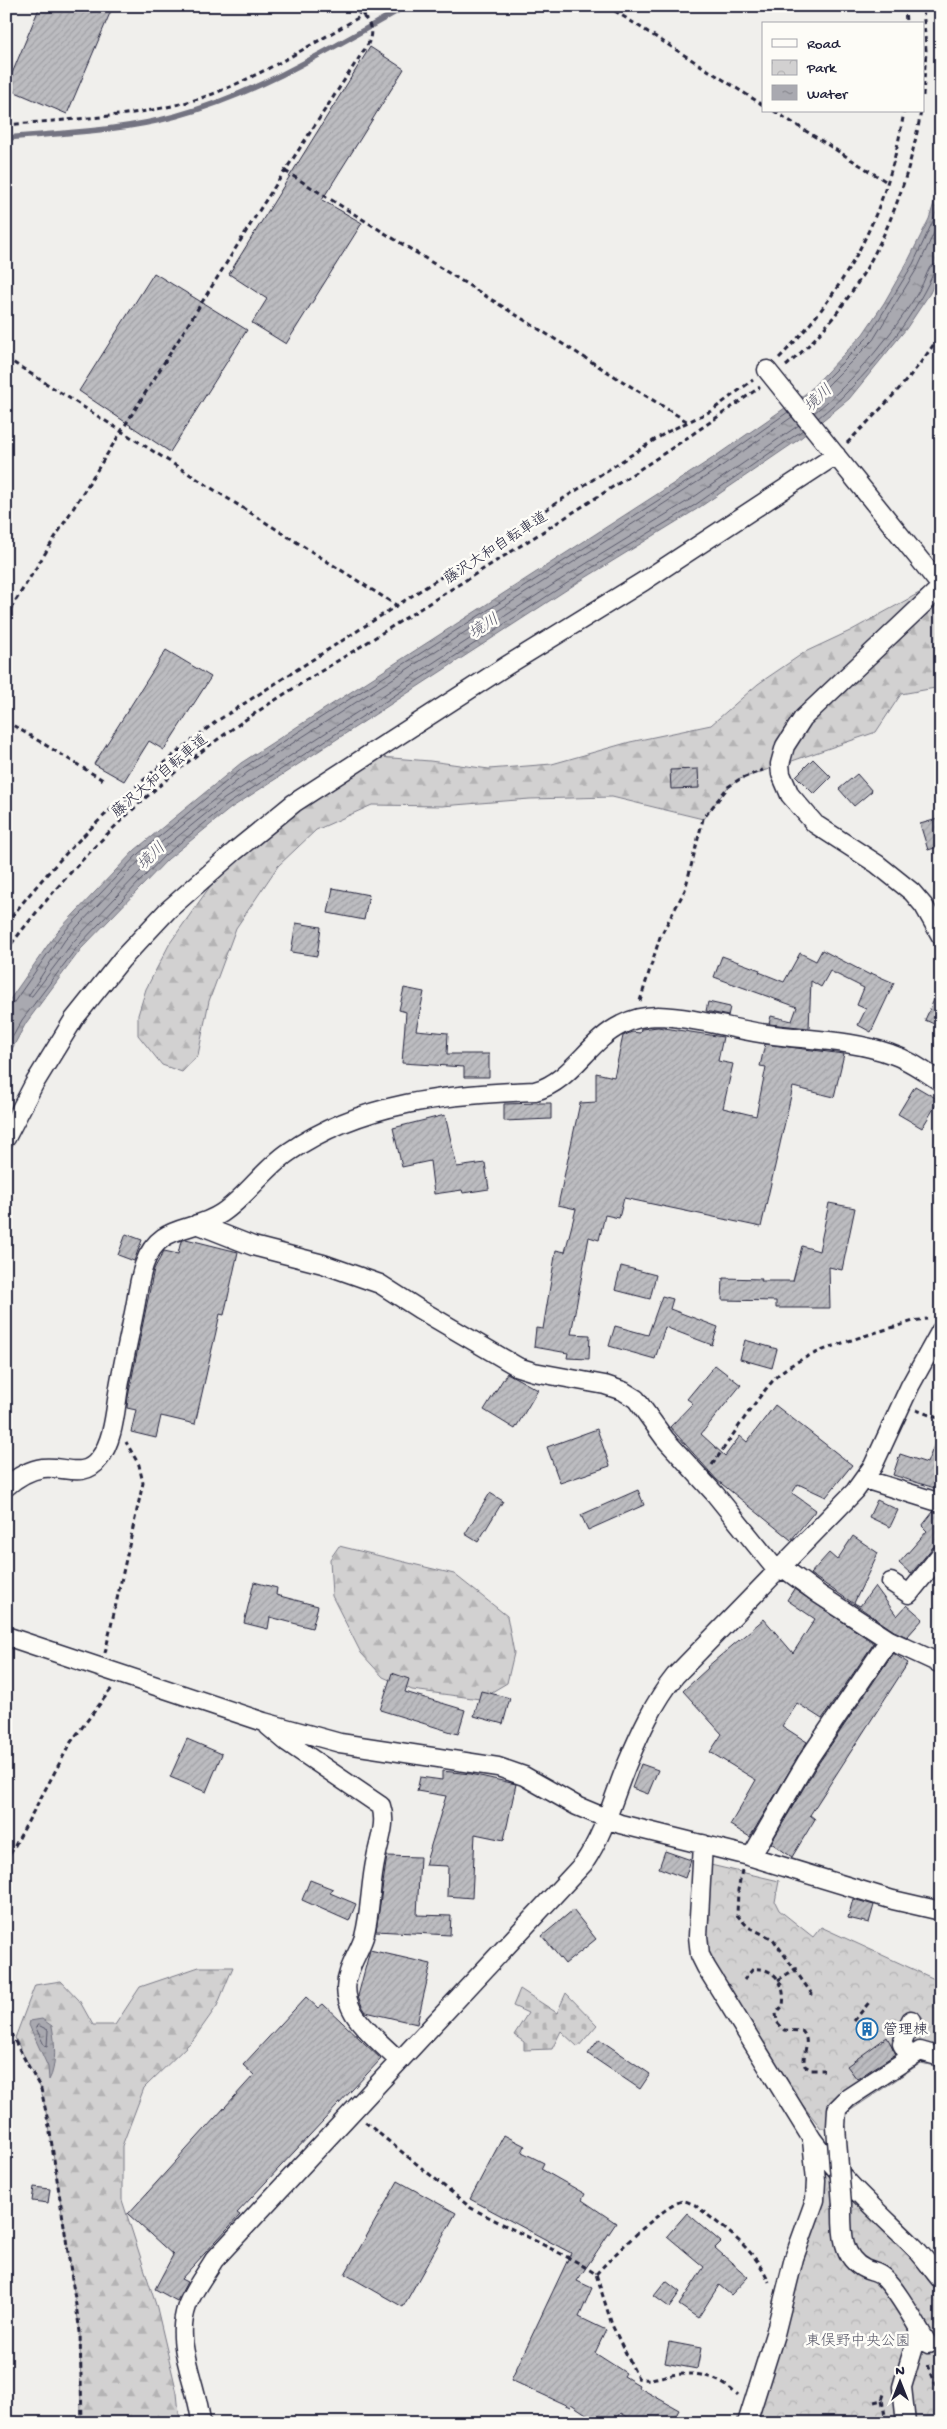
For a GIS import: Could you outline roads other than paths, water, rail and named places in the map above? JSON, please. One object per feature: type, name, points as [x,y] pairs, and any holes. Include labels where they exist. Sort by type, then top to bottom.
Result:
[{"type":"street","points":[[772,376],[941,587],[803,718],[785,746],[780,764],[781,774],[790,795],[815,824],[878,864],[912,892],[924,906],[941,936]]},
{"type":"street","points":[[6,1138],[34,1084],[74,1019],[122,959],[167,911],[235,851],[294,803],[506,666],[644,581],[834,453]]},
{"type":"street","points":[[6,1487],[16,1479],[43,1468],[79,1471],[99,1460],[107,1446],[139,1280],[149,1251],[159,1239],[171,1232],[220,1214],[288,1153],[330,1128],[364,1115],[404,1104],[446,1097],[535,1090],[548,1087],[570,1070],[602,1037],[622,1024],[644,1017],[673,1017],[766,1034],[870,1048],[903,1058],[941,1082]]},
{"type":"street","points":[[197,1224],[253,1246],[323,1264],[380,1284],[418,1309],[518,1366],[534,1372],[585,1380],[623,1391],[636,1399],[665,1439],[780,1569],[888,1640],[941,1664]]},
{"type":"street","points":[[201,2423],[186,2360],[182,2332],[187,2306],[214,2260],[584,1863],[596,1845],[608,1819],[627,1765],[663,1691],[675,1676],[855,1491],[864,1479],[873,1466],[902,1405],[936,1324]]},
{"type":"street","points":[[864,1479],[941,1503]]},
{"type":"street","points":[[891,1582],[915,1599],[941,1554]]},
{"type":"street","points":[[6,1636],[264,1722],[340,1744],[498,1767],[524,1776],[577,1806],[620,1824],[748,1856],[894,1900],[941,1911]]},
{"type":"street","points":[[748,1856],[807,1761],[888,1640]]},
{"type":"street","points":[[264,1722],[286,1742],[381,1806],[384,1815],[382,1835],[372,1874],[364,1938],[349,1971],[345,1997],[349,2009],[399,2061]]},
{"type":"street","points":[[703,1844],[698,1936],[700,1954],[717,1987],[812,2139],[828,2161],[865,2202],[911,2244],[941,2280]]},
{"type":"street","points":[[910,2058],[902,2044],[912,2020]]},
{"type":"street","points":[[906,2423],[902,2387],[925,2345],[882,2276],[865,2269],[850,2255],[843,2236],[836,2127],[837,2109],[848,2098],[920,2051],[941,2057]]},
{"type":"street","points":[[748,2416],[780,2313],[794,2258],[815,2200],[816,2180],[812,2139]]},
{"type":"water","name":"境川","points":[[941,181],[941,269],[930,293],[906,329],[849,399],[798,440],[697,509],[577,583],[231,808],[168,859],[81,949],[26,1023],[6,1060],[6,1005],[57,932],[135,850],[241,763],[710,460],[808,392],[863,334],[884,303],[929,219]]},
{"type":"water","points":[[42,2019],[52,2026],[54,2039],[55,2054],[52,2075],[49,2080],[48,2067],[29,2025],[30,2021]]},
{"type":"waterway","points":[[6,138],[92,131],[135,125],[176,116],[207,106],[237,95],[294,68],[406,6]]},
{"type":"place","name":"管理棟","points":[[867,2029]]},
{"type":"park label","name":"東俣野中央公園","points":[[858,2340]]}]
